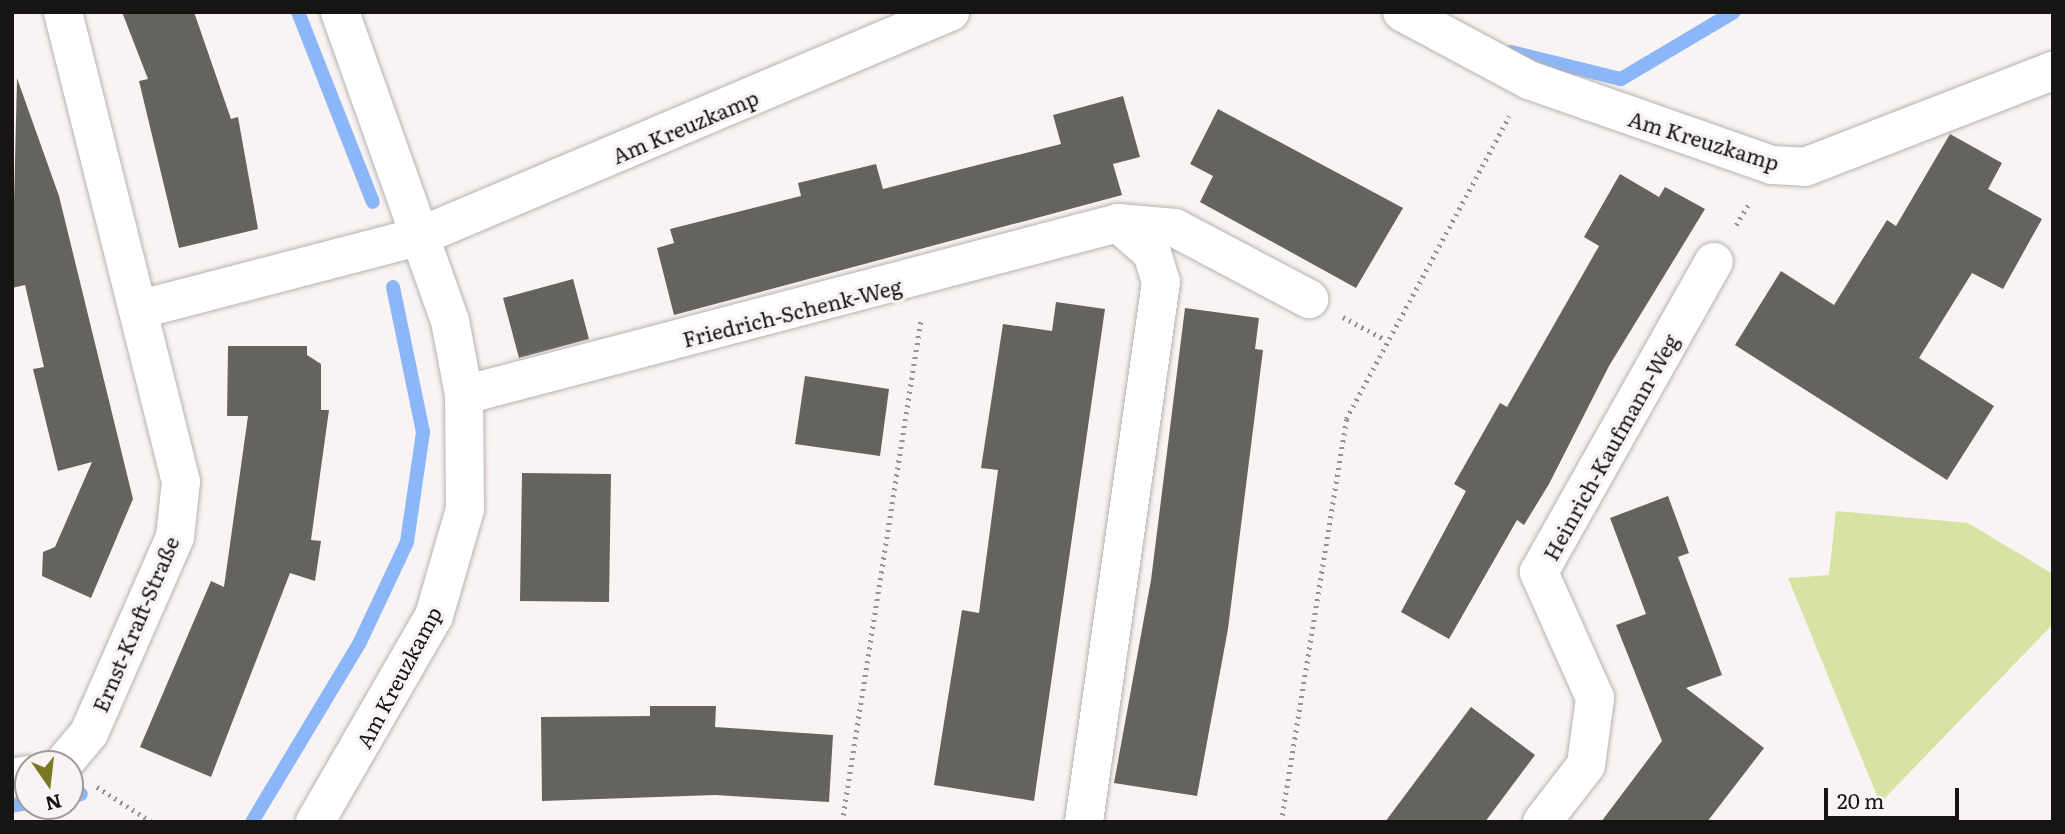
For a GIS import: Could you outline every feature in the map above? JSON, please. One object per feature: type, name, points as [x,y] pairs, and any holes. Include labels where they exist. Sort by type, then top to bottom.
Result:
[{"type":"street","name":"Ernst-Kraft-Straße","points":[[63,12],[141,309],[181,482],[174,537],[83,750]]},
{"type":"street","name":"Am Kreuzkamp","points":[[314,822],[434,616],[465,509],[464,396],[450,321],[340,12]]},
{"type":"street","name":"Am Kreuzkamp","points":[[418,237],[950,12]]},
{"type":"street","name":"Am Kreuzkamp","points":[[1402,12],[1529,80],[1772,165],[1805,167],[2053,71]]},
{"type":"street","points":[[1084,822],[1161,282],[1152,253],[1118,223]]},
{"type":"street","name":"Friedrich-Schenk-Weg","points":[[464,396],[925,278],[1118,223],[1175,228],[1309,299]]},
{"type":"street","points":[[141,309],[418,237]]},
{"type":"street","name":"Heinrich-Kaufmann-Weg","points":[[1542,822],[1586,765],[1595,698],[1539,572],[1714,262]]},
{"type":"path","points":[[1281,822],[1346,419],[1529,80]]},
{"type":"path","points":[[1714,262],[1772,165]]},
{"type":"path","points":[[842,822],[925,278]]},
{"type":"path","points":[[84,778],[152,822]]},
{"type":"green space","points":[[1836,511],[1968,523],[2053,574],[2053,624],[1880,803],[1788,578],[1829,575]]},
{"type":"building","points":[[122,12],[194,12],[231,119],[238,117],[258,229],[179,248],[139,81],[148,79]]},
{"type":"building","points":[[17,78],[59,196],[133,499],[91,598],[42,576],[43,552],[55,547],[92,462],[58,471],[33,369],[44,367],[25,285],[12,288]]},
{"type":"building","points":[[1123,96],[1140,157],[1113,164],[1122,195],[674,315],[657,248],[674,243],[670,229],[801,196],[798,183],[876,164],[883,189],[1061,144],[1053,115]]},
{"type":"building","points":[[1218,109],[1403,208],[1356,288],[1200,202],[1213,176],[1190,164]]},
{"type":"building","points":[[1950,134],[2002,163],[1988,189],[2042,219],[2003,289],[1972,273],[1919,358],[1994,406],[1947,480],[1735,345],[1781,271],[1834,305],[1887,220],[1896,226]]},
{"type":"building","points":[[1620,174],[1659,197],[1665,187],[1705,209],[1609,366],[1549,484],[1524,525],[1517,520],[1449,639],[1401,612],[1466,491],[1454,484],[1500,403],[1507,407],[1599,246],[1584,237]]},
{"type":"building","points":[[573,279],[589,339],[519,358],[503,298]]},
{"type":"building","points":[[1056,302],[1105,309],[1034,801],[934,785],[962,610],[979,613],[998,470],[981,468],[1003,324],[1052,331]]},
{"type":"building","points":[[1185,308],[1259,318],[1255,349],[1263,350],[1228,629],[1197,796],[1114,783],[1151,580]]},
{"type":"building","points":[[228,346],[307,346],[307,355],[321,364],[321,410],[329,410],[311,540],[321,541],[315,581],[290,573],[211,777],[140,747],[211,581],[224,587],[248,416],[227,416]]},
{"type":"building","points":[[805,376],[889,389],[880,456],[795,444]]},
{"type":"building","points":[[522,473],[611,474],[609,602],[520,601]]},
{"type":"building","points":[[1668,496],[1689,553],[1678,557],[1722,675],[1686,688],[1764,748],[1707,822],[1601,822],[1662,741],[1616,625],[1646,614],[1610,518]]},
{"type":"building","points":[[650,706],[716,706],[715,727],[833,735],[829,802],[715,795],[542,801],[541,717],[650,716]]},
{"type":"building","points":[[1471,707],[1535,755],[1485,822],[1385,822]]},
{"type":"waterway","points":[[298,12],[373,202]]},
{"type":"waterway","points":[[1511,52],[1621,79],[1734,12]]},
{"type":"waterway","points":[[252,822],[360,642],[407,542],[423,432],[393,287]]}]
